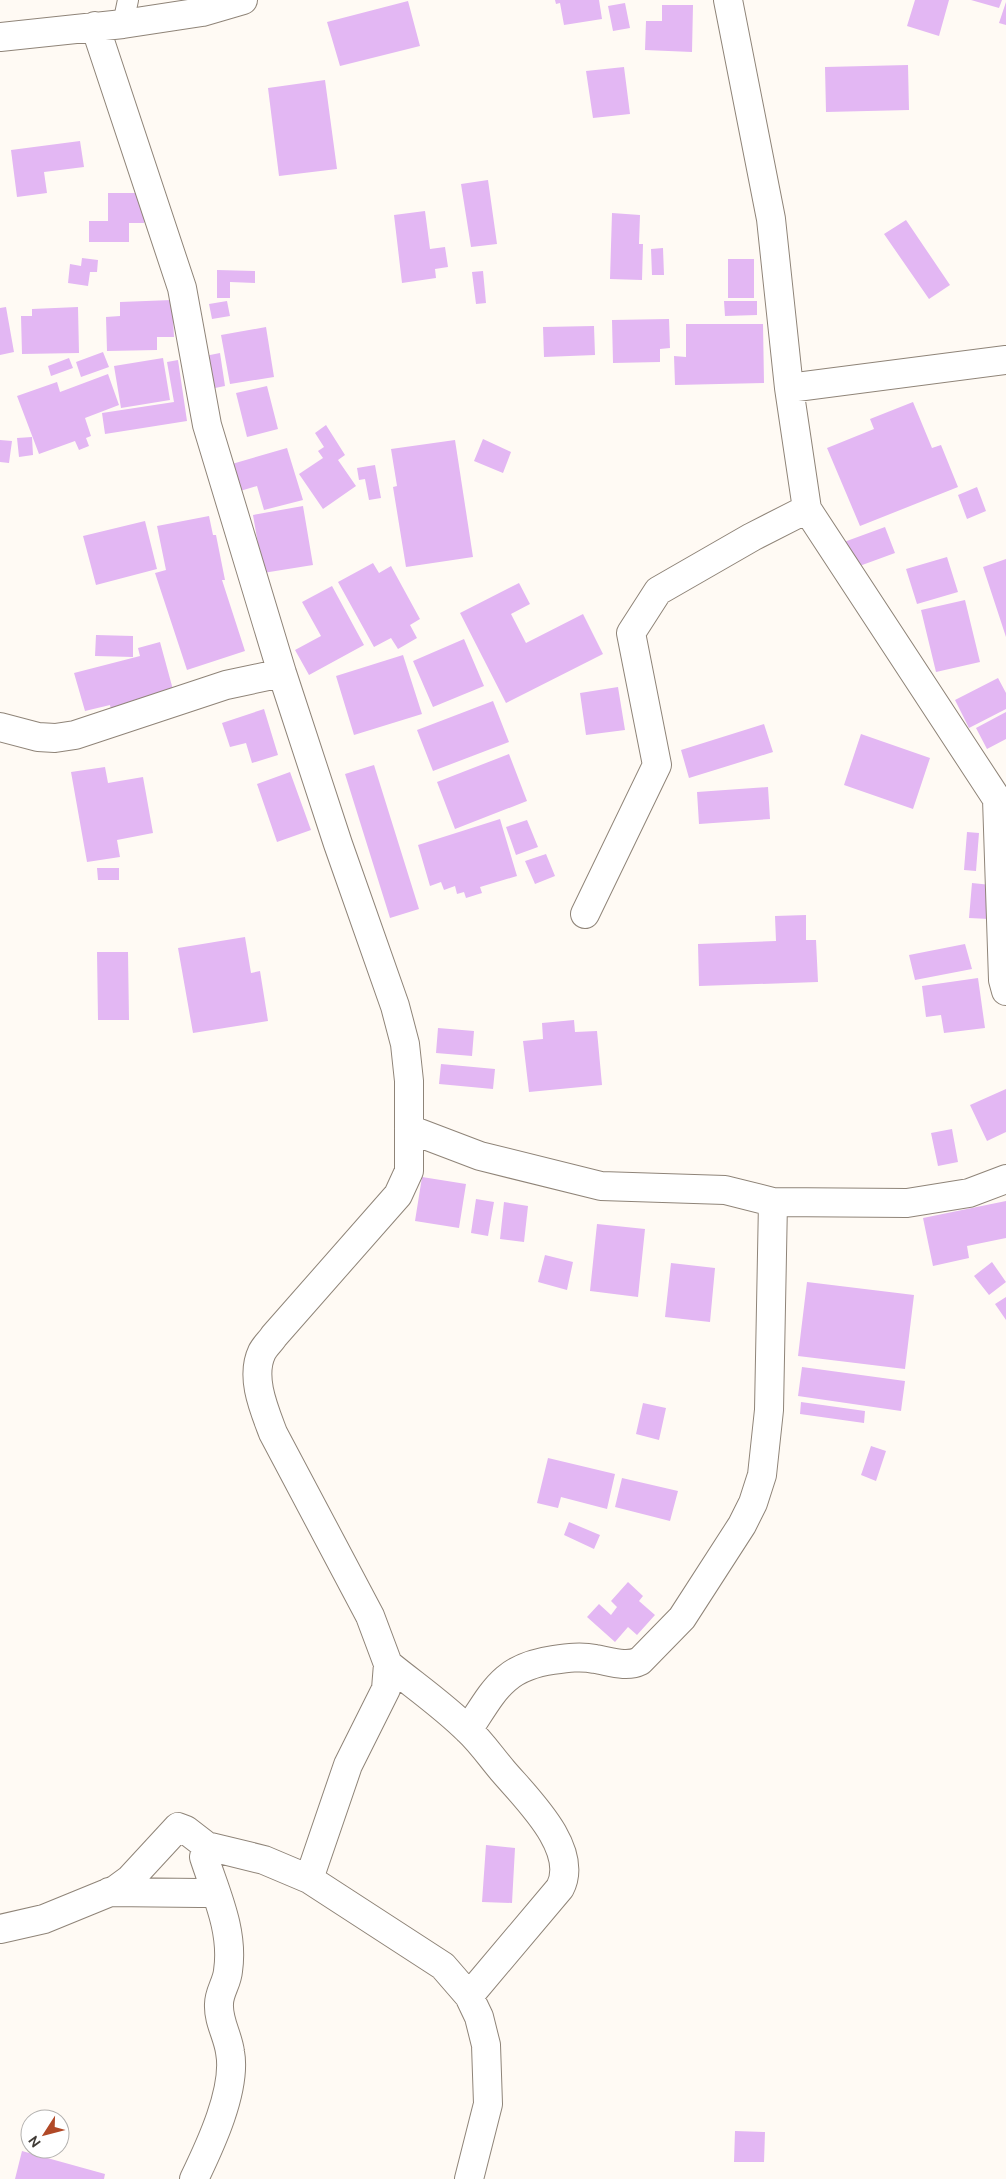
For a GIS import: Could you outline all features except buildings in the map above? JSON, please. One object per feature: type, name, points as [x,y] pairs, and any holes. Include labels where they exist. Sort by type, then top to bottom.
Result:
[{"type":"street","points":[[0,37],[95,26],[126,12],[202,12],[243,0]]},
{"type":"street","points":[[728,0],[772,219],[789,388],[807,510],[997,799],[1003,980],[1006,991]]},
{"type":"street","points":[[95,26],[182,288],[207,425],[282,673],[338,844],[395,1006],[405,1044],[409,1081],[409,1171],[398,1195],[274,1336],[263,1351],[258,1372],[262,1403],[273,1433],[370,1616],[388,1664],[386,1690],[348,1764],[309,1879]]},
{"type":"street","points":[[789,388],[1006,360]]},
{"type":"street","points":[[585,914],[657,765],[631,633],[658,590],[752,537],[807,510]]},
{"type":"street","points":[[0,727],[38,737],[55,738],[75,735],[226,685],[282,673]]},
{"type":"street","points":[[409,1130],[480,1156],[601,1186],[725,1190],[773,1202],[907,1204],[969,1193],[1006,1179]]},
{"type":"street","points":[[468,1730],[495,1690],[509,1675],[522,1667],[535,1663],[573,1658],[588,1658],[633,1665],[640,1661],[682,1618],[742,1525],[753,1503],[762,1475],[769,1410],[773,1202]]},
{"type":"street","points":[[388,1664],[468,1730],[542,1816],[560,1849],[565,1873],[554,1896],[469,1996]]},
{"type":"street","points":[[0,1928],[44,1919],[109,1892],[130,1879],[178,1827],[186,1830],[208,1847],[264,1860],[309,1879],[443,1966],[469,1996],[480,2017],[486,2045],[488,2104],[469,2179]]},
{"type":"street","points":[[194,2179],[212,2143],[232,2070],[231,2053],[219,2012],[219,2003],[228,1973],[229,1943],[224,1918],[204,1857],[208,1847]]},
{"type":"street","points":[[109,1892],[200,1894],[215,1892]]}]
